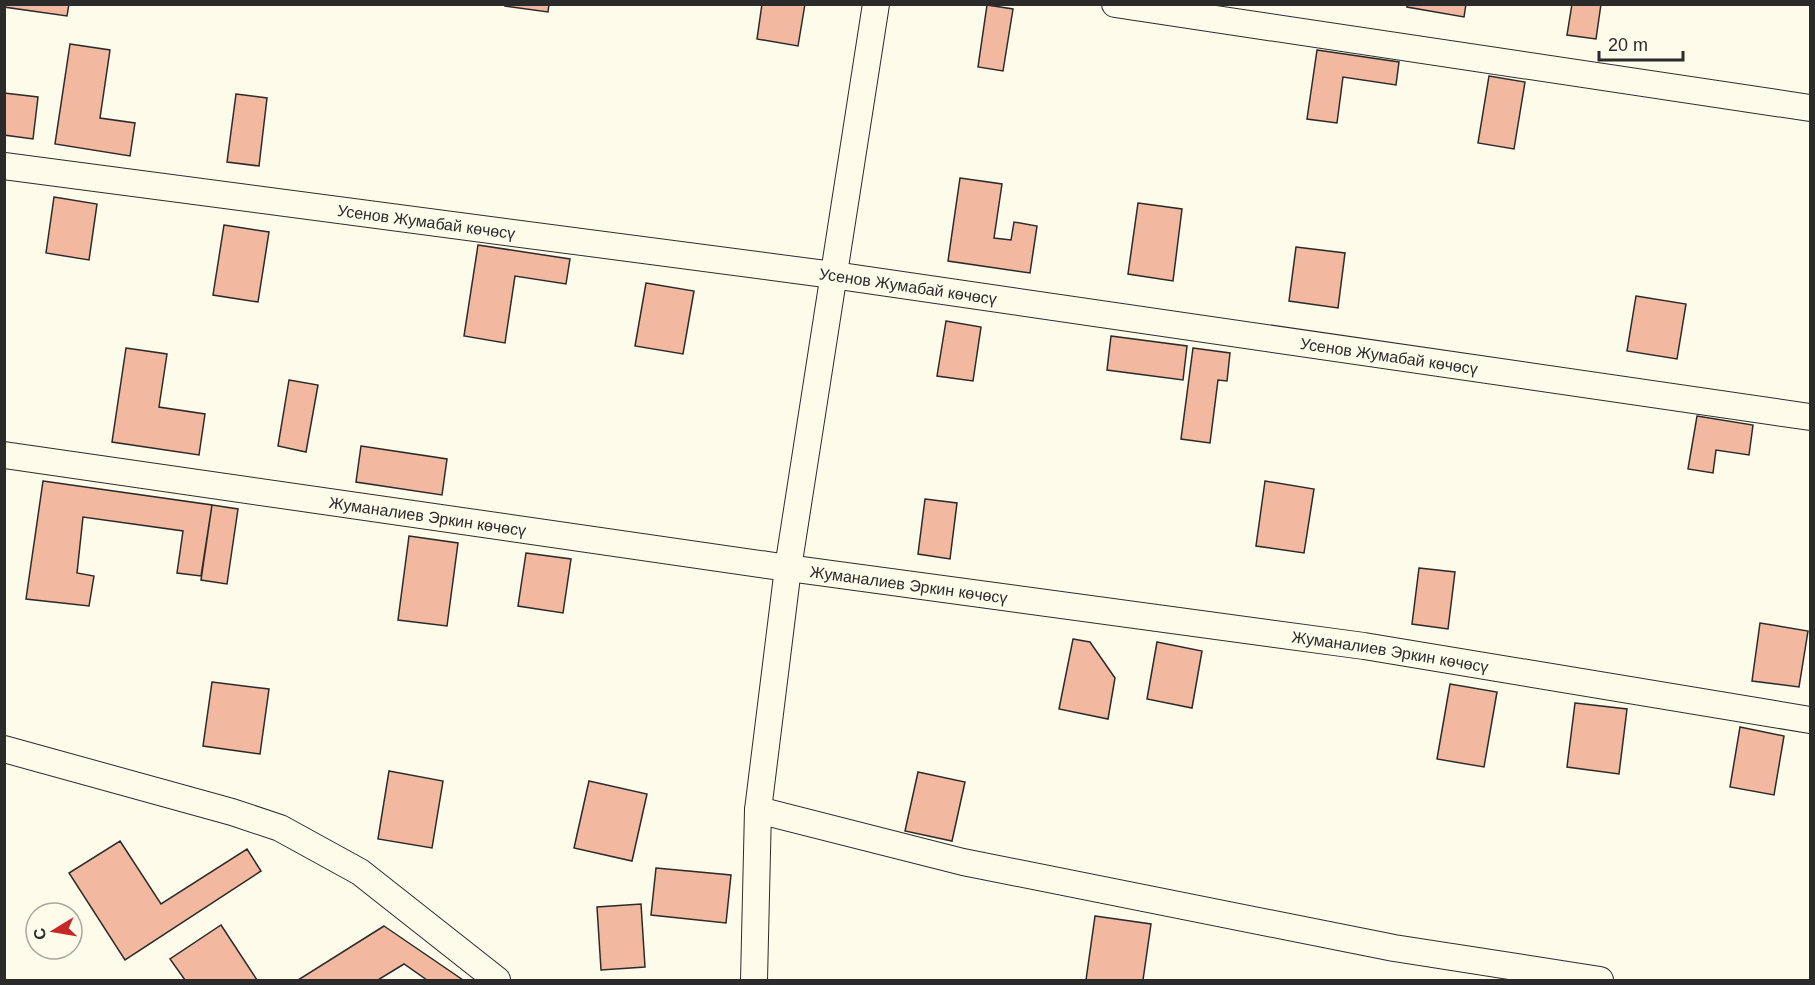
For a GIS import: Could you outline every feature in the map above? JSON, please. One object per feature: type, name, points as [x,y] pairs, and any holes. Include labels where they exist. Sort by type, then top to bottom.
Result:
[{"type":"street","points":[[754,981],[758,810],[788,568],[876,4]]},
{"type":"street","points":[[1115,4],[1810,108]]},
{"type":"street","name":"Усенов Жумабай көчөсү","points":[[4,166],[833,275],[1810,417]]},
{"type":"street","name":"Жуманалиев Эркин көчөсү","points":[[4,455],[788,568],[1364,646],[1810,720]]},
{"type":"street","points":[[4,749],[232,812],[280,828],[360,872],[496,981]]},
{"type":"street","points":[[758,810],[975,864],[1394,948],[1599,981]]},
{"type":"building","points":[[4,4],[69,4],[67,16],[4,7]]},
{"type":"building","points":[[505,4],[549,4],[548,12],[505,6]]},
{"type":"building","points":[[762,4],[805,4],[798,46],[757,39]]},
{"type":"building","points":[[1407,4],[1466,4],[1464,17],[1407,7]]},
{"type":"building","points":[[1572,4],[1601,4],[1596,39],[1567,35]]},
{"type":"building","points":[[987,5],[1013,9],[1003,71],[978,67]]},
{"type":"building","points":[[70,44],[110,50],[100,118],[135,123],[130,156],[55,144]]},
{"type":"building","points":[[1317,50],[1399,62],[1396,85],[1343,77],[1337,123],[1307,119]]},
{"type":"building","points":[[1489,76],[1525,82],[1514,149],[1478,143]]},
{"type":"building","points":[[4,93],[38,97],[33,139],[4,135]]},
{"type":"building","points":[[236,94],[267,98],[259,166],[227,162]]},
{"type":"building","points":[[960,178],[1002,184],[994,238],[1011,240],[1014,222],[1037,226],[1030,273],[948,261]]},
{"type":"building","points":[[54,197],[97,204],[89,260],[46,253]]},
{"type":"building","points":[[1138,203],[1182,209],[1173,281],[1128,274]]},
{"type":"building","points":[[224,225],[269,232],[258,302],[213,295]]},
{"type":"building","points":[[478,245],[570,259],[566,284],[515,276],[505,343],[464,336]]},
{"type":"building","points":[[1296,247],[1345,253],[1338,308],[1289,301]]},
{"type":"building","points":[[646,283],[694,291],[683,354],[635,346]]},
{"type":"building","points":[[1636,296],[1686,304],[1677,359],[1627,351]]},
{"type":"building","points":[[946,321],[981,327],[973,381],[937,376]]},
{"type":"building","points":[[1111,336],[1187,346],[1183,380],[1107,370]]},
{"type":"building","points":[[126,348],[167,354],[159,407],[205,414],[199,455],[112,442]]},
{"type":"building","points":[[1193,348],[1230,353],[1227,381],[1218,380],[1210,443],[1181,439]]},
{"type":"building","points":[[289,380],[318,385],[306,452],[278,446]]},
{"type":"building","points":[[1697,416],[1753,425],[1749,455],[1716,450],[1713,473],[1688,469]]},
{"type":"building","points":[[361,446],[447,459],[442,495],[356,482]]},
{"type":"building","points":[[43,481],[212,505],[201,576],[177,573],[183,531],[83,517],[77,573],[94,576],[89,606],[26,599]]},
{"type":"building","points":[[1265,481],[1314,489],[1304,553],[1256,546]]},
{"type":"building","points":[[925,499],[957,503],[950,559],[918,554]]},
{"type":"building","points":[[212,505],[238,509],[227,584],[201,580]]},
{"type":"building","points":[[409,536],[458,543],[447,626],[398,620]]},
{"type":"building","points":[[526,553],[571,559],[563,613],[518,606]]},
{"type":"building","points":[[1419,568],[1455,572],[1448,629],[1412,624]]},
{"type":"building","points":[[1760,623],[1808,631],[1799,687],[1752,681]]},
{"type":"building","points":[[1073,639],[1090,642],[1115,678],[1108,719],[1059,709]]},
{"type":"building","points":[[1157,642],[1202,651],[1192,708],[1147,699]]},
{"type":"building","points":[[212,682],[269,689],[260,754],[203,746]]},
{"type":"building","points":[[1450,684],[1497,692],[1484,767],[1437,759]]},
{"type":"building","points":[[1575,703],[1627,709],[1619,774],[1567,767]]},
{"type":"building","points":[[1740,727],[1784,736],[1774,795],[1730,787]]},
{"type":"building","points":[[389,771],[443,781],[432,848],[378,839]]},
{"type":"building","points":[[918,772],[965,782],[952,841],[905,831]]},
{"type":"building","points":[[589,781],[647,794],[632,861],[574,848]]},
{"type":"building","points":[[120,841],[161,904],[247,849],[261,871],[125,960],[69,873]]},
{"type":"building","points":[[656,868],[731,875],[726,923],[651,915]]},
{"type":"building","points":[[641,904],[645,967],[601,970],[597,907]]},
{"type":"building","points":[[1095,916],[1151,924],[1143,980],[1086,980]]},
{"type":"building","points":[[221,925],[257,980],[185,980],[170,959]]},
{"type":"building","points":[[384,926],[463,980],[427,980],[404,964],[378,980],[298,980]]}]
